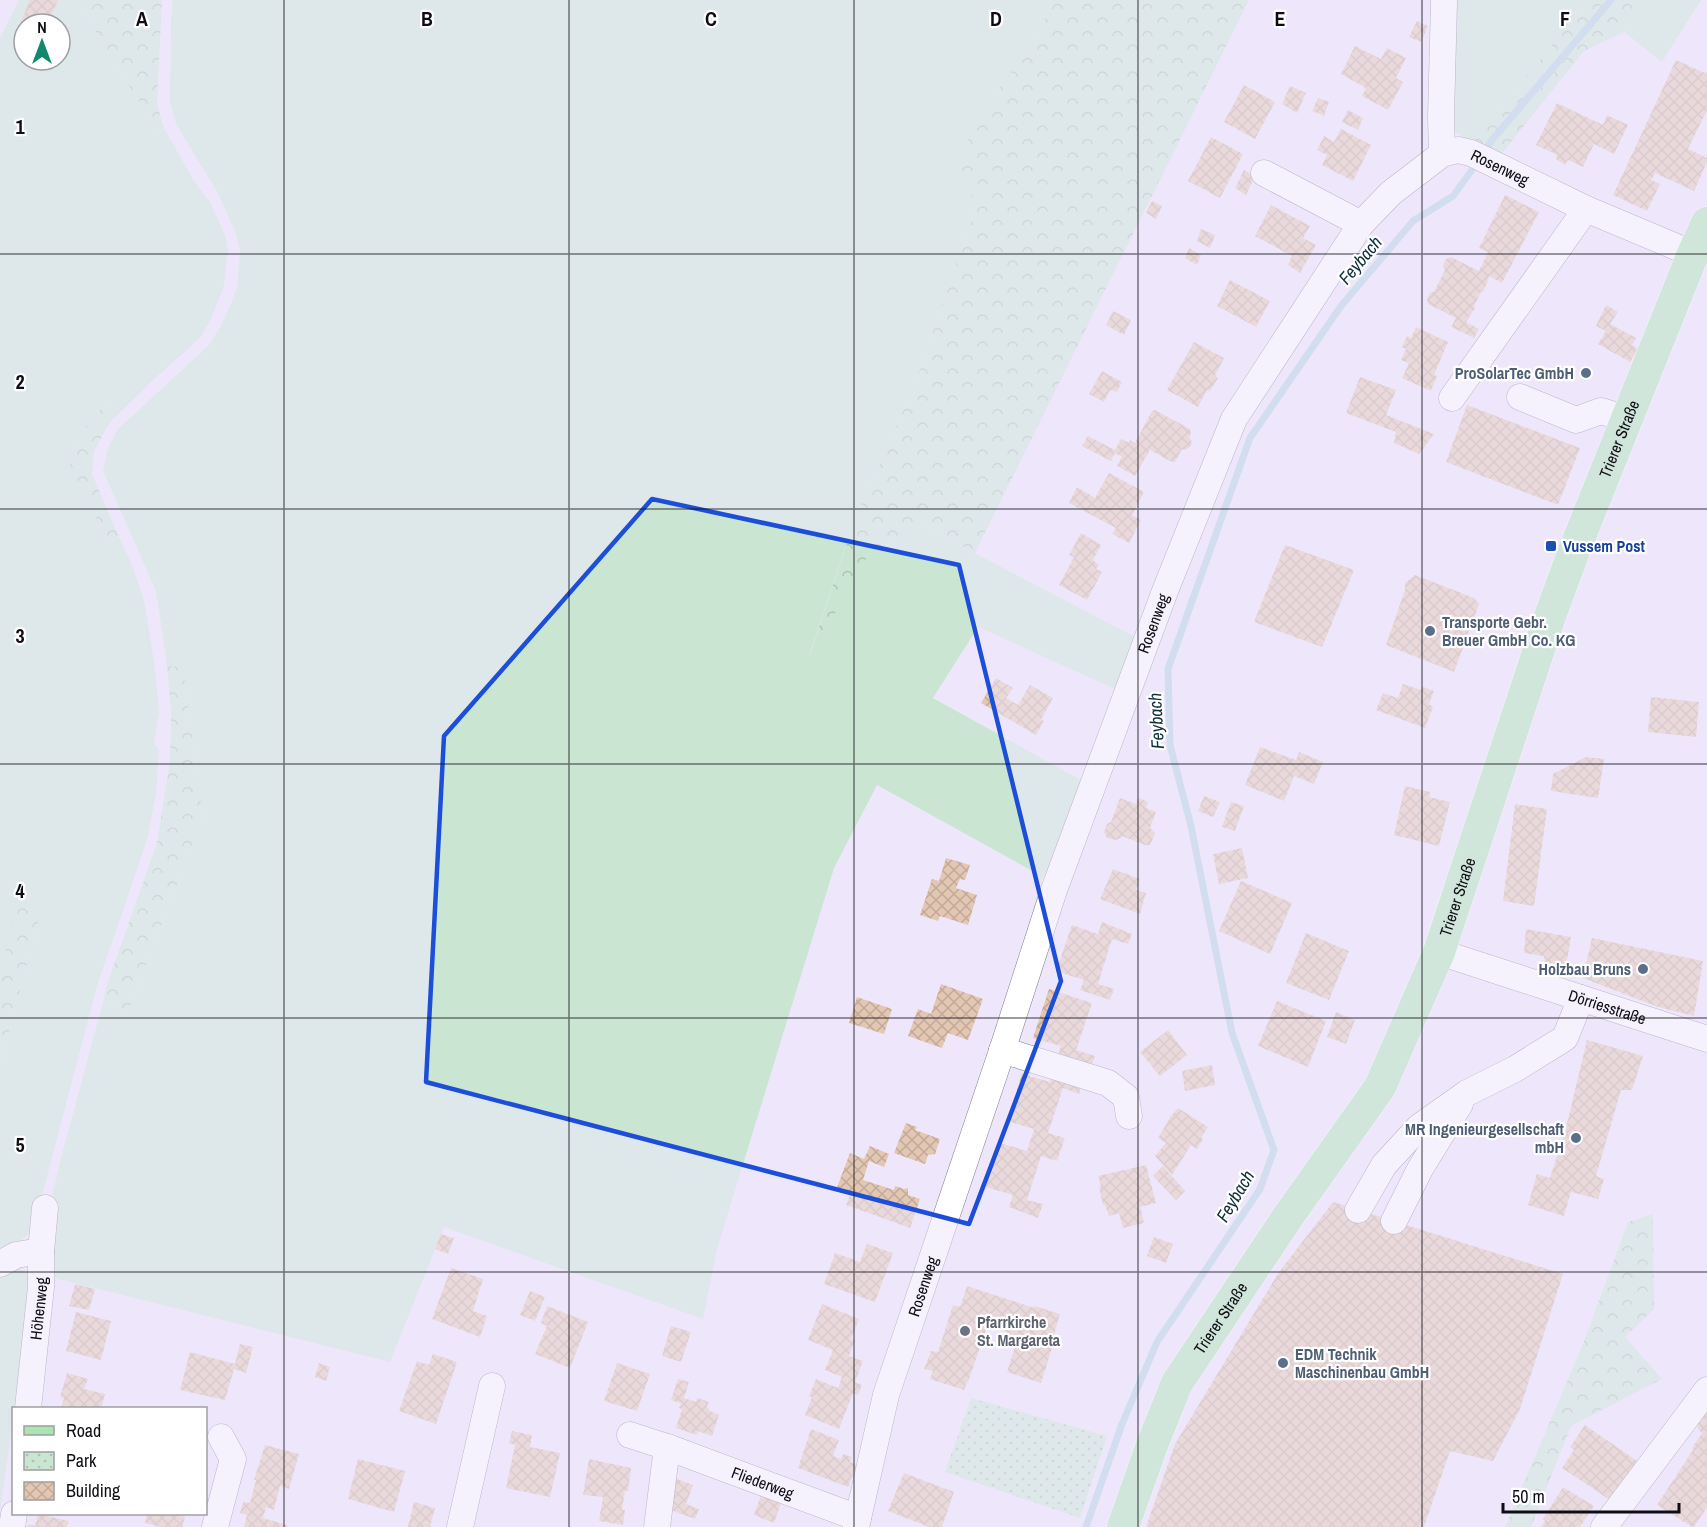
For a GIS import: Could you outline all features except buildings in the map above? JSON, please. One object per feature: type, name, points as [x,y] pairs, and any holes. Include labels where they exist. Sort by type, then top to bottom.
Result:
[{"type":"main road","name":"Trierer Straße","points":[[1123,1527],[1152,1445],[1178,1383],[1287,1218],[1380,1087],[1438,952],[1550,616],[1707,223]]},
{"type":"street","points":[[1442,154],[1440,117],[1444,2]]},
{"type":"street","name":"Rosenweg","points":[[857,1522],[886,1395],[1002,1050],[1053,890],[1165,591],[1234,419],[1361,224],[1391,193],[1442,154],[1458,150],[1471,153],[1586,208],[1693,254]]},
{"type":"street","points":[[1264,173],[1361,224]]},
{"type":"street","points":[[1452,398],[1586,208]]},
{"type":"street","points":[[1520,397],[1576,420],[1601,411],[1627,419]]},
{"type":"street","name":"Dörriesstraße","points":[[1438,952],[1707,1039]]},
{"type":"street","points":[[1358,1210],[1384,1165],[1419,1128],[1467,1093],[1515,1069],[1565,1038],[1581,998]]},
{"type":"street","points":[[1002,1050],[1108,1083],[1126,1097],[1129,1116]]},
{"type":"street","points":[[1394,1221],[1420,1169],[1467,1093]]},
{"type":"street","name":"Höhenweg","points":[[28,1407],[35,1361],[45,1208]]},
{"type":"street","points":[[0,1264],[16,1255],[41,1251]]},
{"type":"street","points":[[460,1527],[492,1386]]},
{"type":"street","points":[[1605,1527],[1707,1390]]},
{"type":"street","name":"Fliederweg","points":[[630,1435],[668,1447],[857,1522]]},
{"type":"street","points":[[215,1527],[233,1459],[221,1437]]},
{"type":"street","points":[[657,1527],[668,1447]]},
{"type":"highlighted area","points":[[652,499],[959,565],[1061,981],[969,1224],[426,1082],[444,736]]},
{"type":"green space","points":[[19,0],[84,0],[90,23],[158,133],[164,128],[194,181],[210,202],[226,237],[228,251],[224,286],[210,321],[200,338],[151,382],[93,414],[68,461],[109,544],[118,535],[132,565],[144,600],[155,668],[159,713],[154,744],[159,750],[156,794],[147,840],[97,986],[35,1230],[0,1255],[0,1067],[41,912],[0,970],[0,38],[12,14],[12,72],[72,72],[72,12],[13,12]]},
{"type":"green space","points":[[84,0],[162,0],[157,104],[164,128],[158,133],[90,23]]},
{"type":"green space","points":[[173,0],[1053,0],[1036,40],[982,110],[977,204],[912,391],[856,516],[809,656],[871,551],[921,525],[1137,638],[1115,689],[978,627],[933,698],[1081,780],[1049,867],[1040,882],[1036,873],[877,785],[834,868],[717,1249],[703,1319],[444,1227],[390,1362],[55,1278],[49,1209],[103,1002],[128,1012],[203,817],[183,667],[167,666],[156,591],[103,471],[108,448],[118,429],[208,346],[222,324],[237,286],[240,251],[236,234],[219,195],[176,124],[170,101]]},
{"type":"green space","points":[[1053,0],[1249,0],[975,553],[921,525],[871,551],[808,660],[856,516],[912,391],[977,204],[954,170],[982,110],[1036,40]]},
{"type":"green space","points":[[1451,0],[1590,0],[1473,142],[1453,131]]},
{"type":"green space","points":[[1590,0],[1650,0],[1624,32],[1584,51],[1499,157],[1473,142],[1568,25]]},
{"type":"green space","points":[[1650,0],[1701,0],[1662,62],[1624,32]]},
{"type":"green space","points":[[151,382],[110,422],[94,451],[92,474],[118,535],[109,544],[68,461],[93,414]]},
{"type":"green space","points":[[167,666],[183,667],[203,817],[128,1012],[103,1002],[106,987],[157,843],[170,761],[171,714]]},
{"type":"green space","points":[[20,899],[41,912],[0,1067],[0,970]]},
{"type":"green space","points":[[1653,1214],[1654,1309],[1625,1337],[1662,1379],[1571,1426],[1531,1527],[1505,1527],[1583,1344],[1628,1222]]},
{"type":"green space","points":[[18,1268],[32,1278],[15,1407],[12,1407],[12,1428],[0,1511],[0,1273]]},
{"type":"green space","points":[[971,1398],[1107,1436],[1080,1518],[945,1472]]},
{"type":"waterway","name":"Feybach","points":[[1483,154],[1492,140],[1611,0]]},
{"type":"waterway","name":"Feybach","points":[[1086,1527],[1122,1424],[1157,1342],[1260,1189],[1274,1150],[1232,1033],[1191,826],[1170,745],[1168,669],[1250,438],[1341,306],[1413,221],[1453,196],[1477,163]]},
{"type":"place","name":"ProSolarTec GmbH","points":[[1586,373]]},
{"type":"place","name":"Vussem Post","points":[[1551,546]]},
{"type":"place","name":"Transporte Gebr. Breuer GmbH Co. KG","points":[[1430,631]]},
{"type":"place","name":"Holzbau Bruns","points":[[1643,969]]},
{"type":"place","name":"MR Ingenieurgesellschaft mbH","points":[[1576,1138]]},
{"type":"place","name":"Pfarrkirche St. Margareta","points":[[965,1331]]},
{"type":"place","name":"EDM Technik Maschinenbau GmbH","points":[[1283,1363]]}]
